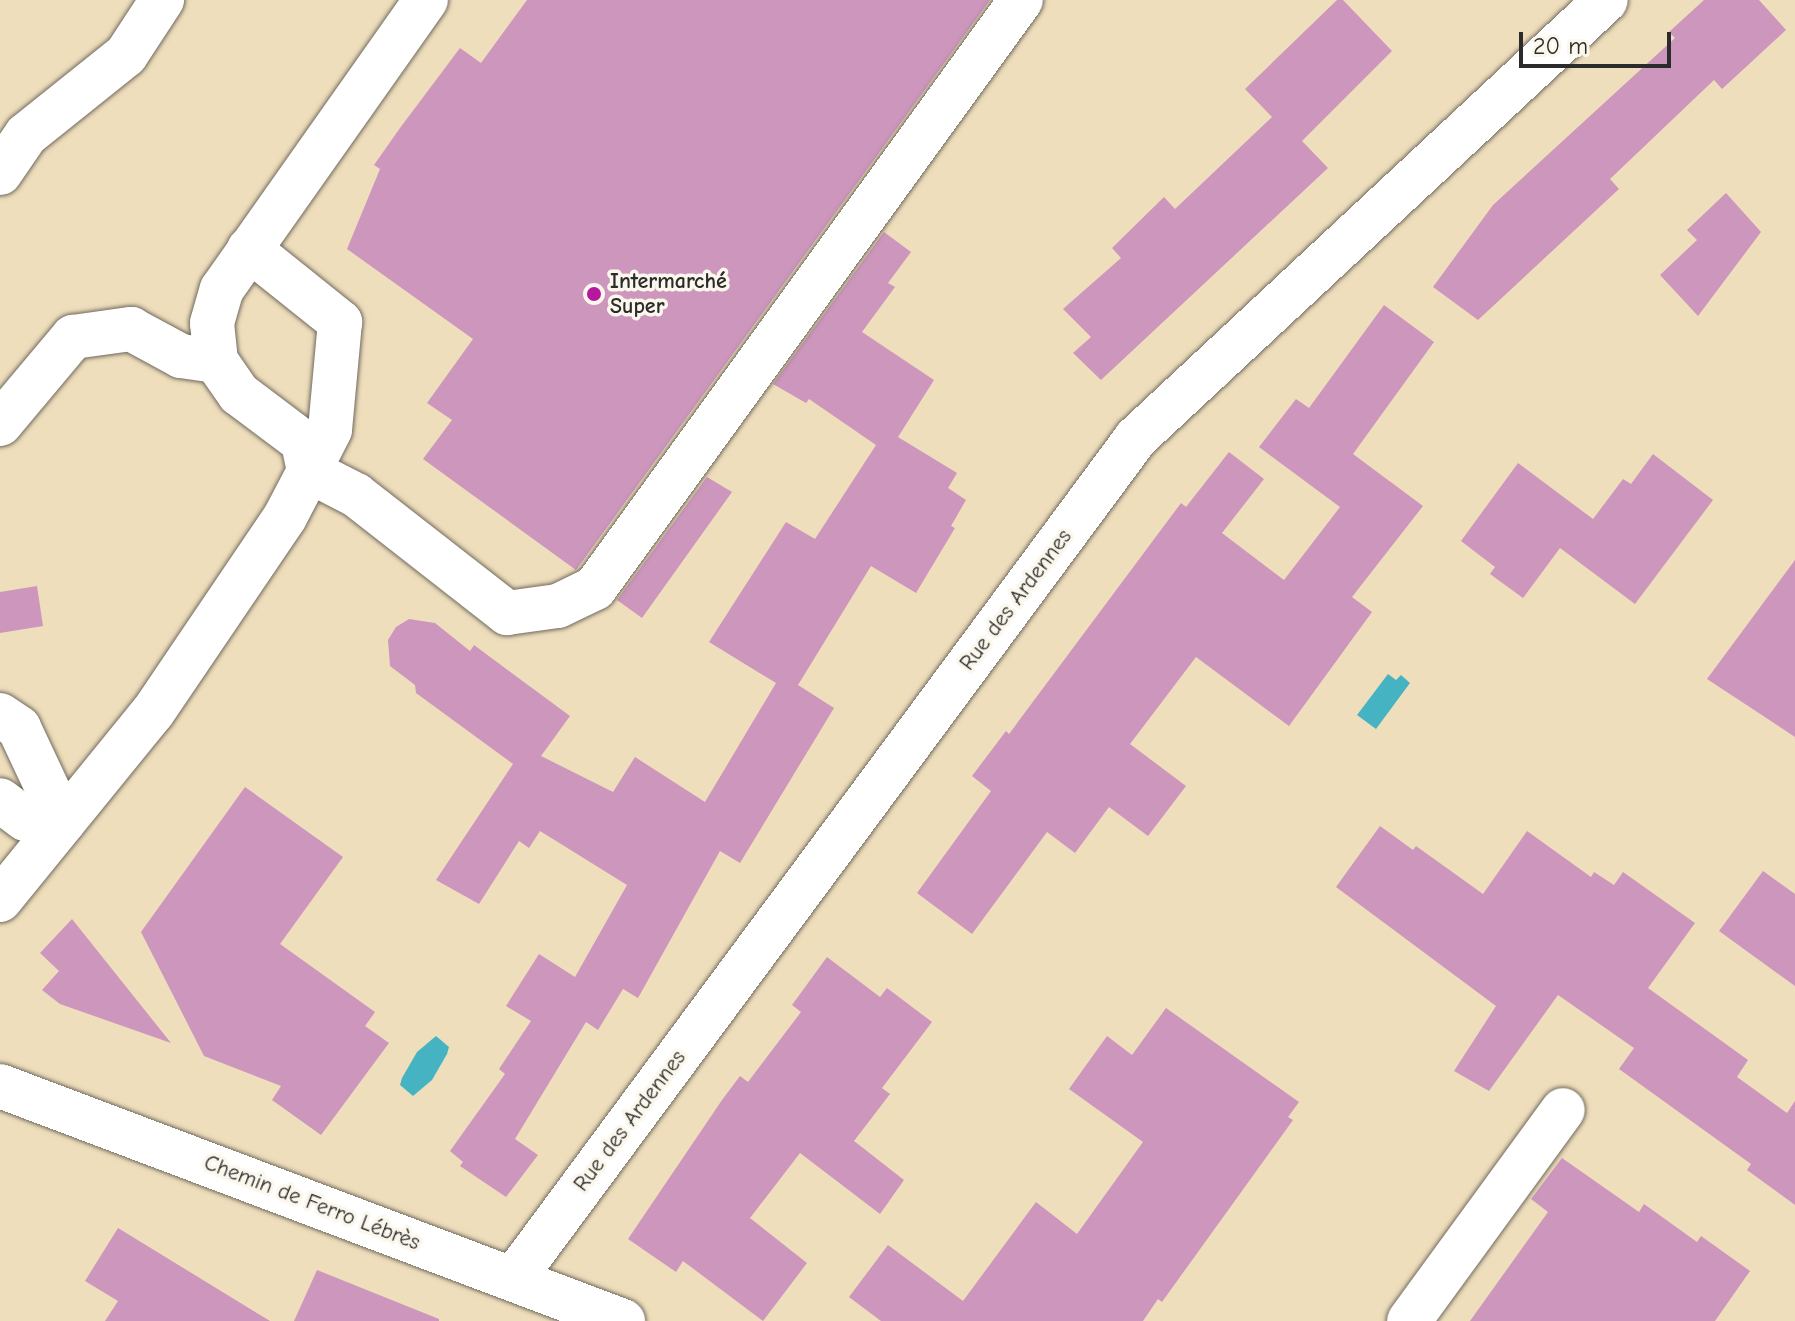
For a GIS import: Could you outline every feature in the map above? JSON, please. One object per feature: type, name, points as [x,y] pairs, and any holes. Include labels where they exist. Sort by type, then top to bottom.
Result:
[{"type":"street","points":[[0,173],[26,135],[126,55],[162,0]]},
{"type":"street","points":[[309,471],[303,442],[239,394],[216,361],[212,323],[219,301],[249,249],[426,0]]},
{"type":"street","points":[[309,471],[356,495],[507,613],[558,606],[595,588],[1021,0]]},
{"type":"street","name":"Rue des Ardennes","points":[[514,1278],[1136,438],[1606,0]]},
{"type":"street","points":[[0,900],[153,712],[285,517],[330,430],[340,322],[249,249]]},
{"type":"street","points":[[0,424],[73,337],[131,329],[181,356],[216,361]]},
{"type":"street","points":[[0,715],[19,728],[63,822]]},
{"type":"street","points":[[0,800],[25,819],[63,822]]},
{"type":"street","name":"Chemin de Ferro Lébrès","points":[[0,1086],[623,1321]]},
{"type":"street","points":[[1409,1321],[1563,1110]]},
{"type":"water","points":[[1388,674],[1396,680],[1401,675],[1410,683],[1376,729],[1357,715]]},
{"type":"water","points":[[436,1036],[449,1047],[447,1054],[432,1080],[413,1096],[400,1085],[402,1078],[417,1052]]},
{"type":"building","name":"Intermarché Super","points":[[527,0],[990,0],[576,570],[423,459],[452,420],[427,403],[473,339],[347,249],[380,169],[374,165],[400,128],[460,48],[481,63]]},
{"type":"building","points":[[1337,0],[1343,0],[1392,51],[1302,141],[1328,168],[1101,380],[1073,353],[1091,337],[1063,309],[1121,258],[1112,248],[1164,197],[1175,209],[1272,117],[1245,89]]},
{"type":"building","points":[[1704,0],[1759,0],[1786,30],[1722,89],[1714,80],[1610,179],[1619,189],[1478,320],[1433,287],[1493,205],[1675,38],[1669,32]]},
{"type":"building","points":[[1726,193],[1761,232],[1698,316],[1660,275],[1697,240],[1687,230]]},
{"type":"building","points":[[884,232],[911,252],[888,283],[895,287],[862,332],[934,380],[898,437],[957,473],[948,488],[966,500],[951,526],[955,528],[916,593],[871,566],[798,685],[834,708],[740,863],[720,851],[638,998],[623,989],[598,1030],[586,1022],[515,1139],[538,1155],[506,1197],[460,1166],[463,1162],[450,1151],[505,1074],[499,1069],[531,1021],[506,1006],[539,954],[575,977],[627,885],[540,831],[529,848],[519,841],[479,904],[436,880],[513,764],[416,693],[415,685],[390,666],[388,640],[396,627],[409,619],[435,623],[470,651],[474,645],[570,716],[541,756],[613,792],[635,757],[705,802],[776,683],[709,642],[786,522],[815,539],[876,445],[809,399],[806,403],[773,384]]},
{"type":"building","points":[[1384,305],[1434,342],[1353,454],[1423,506],[1352,597],[1372,612],[1289,726],[1196,657],[1130,744],[1186,786],[1148,836],[1109,807],[1075,853],[1047,832],[972,934],[917,893],[991,791],[972,776],[1006,731],[1009,734],[1181,503],[1186,507],[1229,452],[1264,479],[1222,533],[1284,580],[1340,507],[1259,447],[1296,399],[1309,408]]},
{"type":"building","points":[[1653,454],[1713,500],[1635,604],[1560,548],[1523,598],[1490,574],[1495,567],[1461,541],[1518,463],[1593,519],[1623,479],[1631,484]]},
{"type":"building","points":[[707,477],[732,492],[642,618],[617,600]]},
{"type":"building","points":[[1795,560],[1795,737],[1707,679]]},
{"type":"building","points":[[37,586],[43,626],[0,633],[0,592]]},
{"type":"building","points":[[245,787],[343,857],[280,944],[375,1012],[365,1026],[389,1043],[321,1135],[272,1100],[281,1086],[204,1056],[141,932]]},
{"type":"building","points":[[1380,826],[1413,850],[1416,846],[1483,894],[1527,831],[1591,877],[1594,872],[1614,885],[1623,872],[1695,923],[1648,988],[1748,1060],[1737,1077],[1787,1113],[1795,1101],[1795,1205],[1747,1170],[1751,1164],[1619,1069],[1634,1048],[1558,995],[1489,1091],[1454,1071],[1496,1006],[1336,887]]},
{"type":"building","points":[[1763,871],[1795,894],[1795,986],[1719,931]]},
{"type":"building","points":[[72,919],[171,1043],[60,1004],[42,990],[59,971],[40,953]]},
{"type":"building","points":[[827,957],[880,997],[887,988],[932,1022],[882,1088],[890,1094],[854,1141],[904,1180],[880,1214],[800,1153],[750,1218],[807,1263],[763,1321],[683,1261],[676,1272],[628,1239],[740,1076],[748,1082],[801,1012],[792,1005]]},
{"type":"building","points":[[1166,1008],[1299,1102],[1288,1117],[1293,1120],[1162,1302],[1158,1299],[1143,1321],[881,1321],[849,1297],[888,1245],[963,1301],[1036,1202],[1077,1234],[1143,1142],[1069,1089],[1107,1036],[1132,1055]]},
{"type":"building","points":[[1562,1158],[1639,1212],[1644,1204],[1697,1242],[1701,1236],[1750,1271],[1715,1321],[1470,1321],[1548,1212],[1531,1199]]},
{"type":"building","points":[[118,1228],[270,1321],[105,1321],[118,1301],[85,1281]]},
{"type":"building","points":[[317,1270],[439,1319],[439,1321],[294,1321]]},
{"type":"place","name":"Intermarché Super","points":[[594,294]]}]
